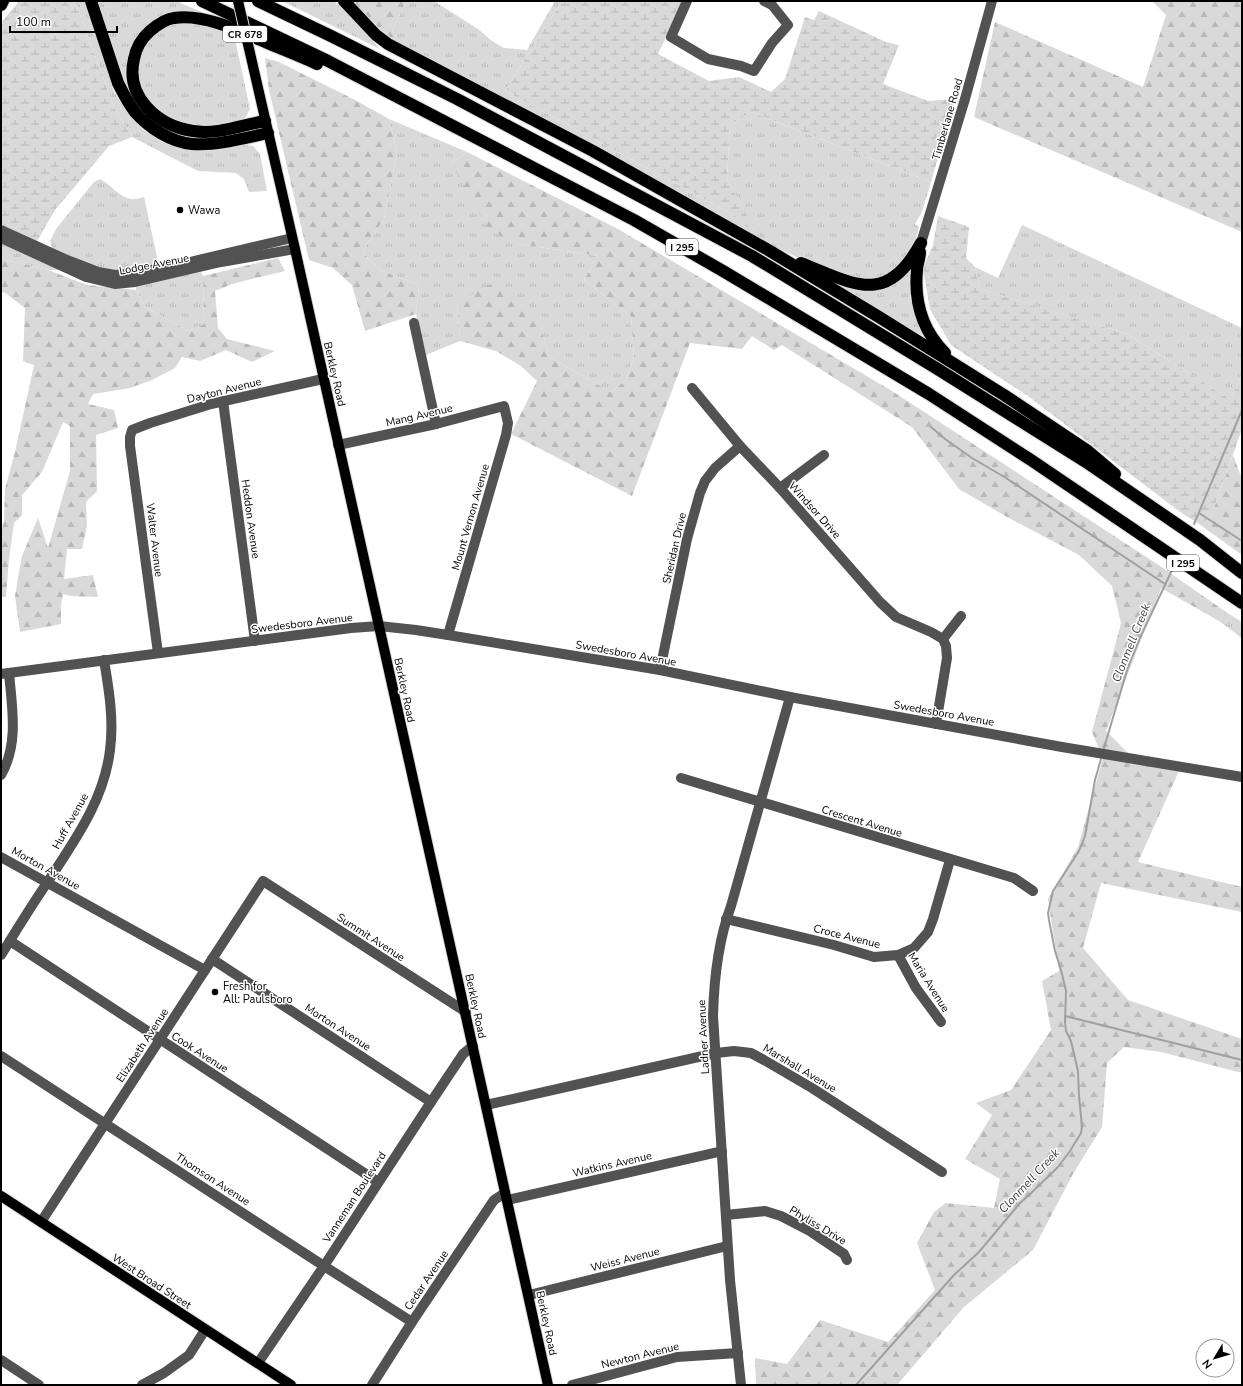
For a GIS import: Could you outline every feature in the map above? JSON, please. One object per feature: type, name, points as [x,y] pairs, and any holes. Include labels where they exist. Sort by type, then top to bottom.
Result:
[{"type":"highway","points":[[1,5],[3,1]]},
{"type":"highway","points":[[91,1],[118,83],[124,96],[135,112],[148,124],[173,139],[192,144],[209,144],[248,138],[266,127]]},
{"type":"highway","name":"I 295","points":[[202,1],[328,60],[634,220],[786,307],[929,394],[1031,460],[1242,604]]},
{"type":"highway","name":"I 295","points":[[258,1],[338,39],[470,106],[752,256],[936,368],[1089,464],[1200,540],[1242,573]]},
{"type":"highway","points":[[344,1],[376,35],[388,44],[593,151],[770,251],[956,364],[1088,451],[1157,511]]},
{"type":"highway","points":[[266,127],[207,132],[179,128],[167,123],[147,107],[134,88],[132,67],[136,51],[143,38],[160,23],[172,18],[193,17],[234,29],[314,62],[614,218],[634,220]]},
{"type":"highway","points":[[921,243],[916,287],[918,306],[926,327],[937,345],[956,364]]},
{"type":"highway","points":[[770,251],[859,285],[872,285],[882,284],[898,275],[913,259],[921,243]]},
{"type":"main road","name":"Berkley Road","points":[[238,1],[466,1012],[472,1046],[548,1385]]},
{"type":"main road","name":"West Broad Street","points":[[1,1196],[291,1385]]},
{"type":"street","points":[[687,1],[671,37],[708,59],[741,66],[754,71],[772,43],[788,25],[772,5],[764,1]]},
{"type":"street","name":"Timberlane Road","points":[[921,243],[967,92],[992,1]]},
{"type":"street","name":"Lodge Avenue","points":[[1,230],[67,260],[98,272],[115,275],[137,273],[173,266],[292,238]]},
{"type":"street","name":"Lodge Avenue","points":[[1,238],[86,277],[115,284],[135,282],[221,262],[295,250]]},
{"type":"street","points":[[414,323],[436,424]]},
{"type":"street","name":"Dayton Avenue","points":[[132,430],[150,423],[223,401],[323,379]]},
{"type":"street","name":"Windsor Drive","points":[[692,388],[740,446],[780,488],[888,610],[896,617],[931,632],[943,639]]},
{"type":"street","name":"Heddon Avenue","points":[[223,401],[255,641]]},
{"type":"street","name":"Mang Avenue","points":[[338,445],[436,424],[504,406]]},
{"type":"street","name":"Mount Vernon Avenue","points":[[448,635],[506,435],[508,423],[504,406]]},
{"type":"street","name":"Walter Avenue","points":[[132,430],[130,446],[158,653]]},
{"type":"street","name":"Sheridan Drive","points":[[660,670],[687,539],[700,493],[705,481],[715,468],[740,446]]},
{"type":"street","points":[[780,488],[824,455]]},
{"type":"street","points":[[936,724],[947,658],[946,646],[943,639],[962,616]]},
{"type":"street","name":"Swedesboro Avenue","points":[[5,673],[351,628],[379,626],[448,635],[660,670],[790,697],[936,724],[1242,777]]},
{"type":"street","name":"Huff Avenue","points":[[1,954],[78,836],[90,816],[102,786],[110,751],[111,732],[110,705],[104,660]]},
{"type":"street","points":[[1,775],[11,750],[13,732],[5,673]]},
{"type":"street","name":"Ladner Avenue","points":[[741,1385],[727,1246],[713,1016],[714,984],[726,919],[790,697]]},
{"type":"street","name":"Crescent Avenue","points":[[681,778],[1014,878],[1033,891]]},
{"type":"street","name":"Morton Avenue","points":[[1,857],[205,970]]},
{"type":"street","name":"Croce Avenue","points":[[726,919],[834,945],[874,957],[898,955],[914,948],[928,932],[934,919],[950,860]]},
{"type":"street","name":"Summit Avenue","points":[[263,881],[466,1012]]},
{"type":"street","name":"Elizabeth Avenue","points":[[41,1222],[263,881]]},
{"type":"street","name":"Cook Avenue","points":[[10,941],[378,1182]]},
{"type":"street","name":"Maria Avenue","points":[[898,955],[916,988],[941,1022]]},
{"type":"street","name":"Morton Avenue","points":[[212,959],[431,1102]]},
{"type":"street","name":"Vanneman Boulevard","points":[[258,1364],[463,1054],[472,1046]]},
{"type":"street","name":"Marshall Avenue","points":[[486,1105],[716,1052],[734,1051],[751,1053],[812,1088],[942,1172]]},
{"type":"street","name":"Thomson Avenue","points":[[1,1056],[412,1322]]},
{"type":"street","name":"Watkins Avenue","points":[[506,1196],[722,1151]]},
{"type":"street","name":"Cedar Avenue","points":[[372,1385],[412,1322],[494,1200],[506,1196]]},
{"type":"street","name":"Phyliss Drive","points":[[726,1215],[765,1211],[781,1216],[810,1231],[844,1254],[847,1260]]},
{"type":"street","name":"Weiss Avenue","points":[[529,1296],[727,1246]]},
{"type":"street","points":[[142,1385],[164,1373],[189,1355],[205,1330]]},
{"type":"street","name":"Newton Avenue","points":[[572,1385],[677,1357],[738,1353]]},
{"type":"street","points":[[1,1360],[39,1385]]},
{"type":"green space","points":[[19,1],[75,1],[114,107],[132,137],[109,146],[55,210],[36,243],[1,226],[1,23]]},
{"type":"green space","points":[[75,1],[87,1],[114,92],[142,129],[162,142],[184,149],[198,150],[245,145],[253,146],[260,154],[267,191],[249,192],[244,179],[236,173],[198,171],[132,137],[114,107]]},
{"type":"green space","points":[[96,1],[176,1],[204,13],[178,12],[135,41],[127,62],[130,97],[117,64]]},
{"type":"green space","points":[[282,1],[334,1],[352,18],[380,49]]},
{"type":"green space","points":[[352,1],[406,1],[392,31],[401,47],[382,31]]},
{"type":"green space","points":[[406,1],[434,1],[478,29],[492,41],[504,48],[527,50],[555,1],[562,1],[505,91],[736,216],[755,231],[727,179],[730,125],[751,112],[931,182],[922,212],[915,224],[919,227],[913,250],[900,269],[874,280],[859,281],[816,266],[758,239],[401,47],[392,31]]},
{"type":"green space","points":[[562,1],[683,1],[658,54],[709,81],[739,77],[771,92],[785,79],[805,17],[814,20],[819,11],[886,42],[899,45],[883,84],[928,101],[955,99],[931,182],[751,112],[730,125],[727,179],[756,232],[736,216],[505,91]]},
{"type":"green space","points":[[1152,1],[1242,1],[1242,232],[974,117],[995,22],[1143,87],[1166,15]]},
{"type":"green space","points":[[188,21],[211,26],[235,39],[250,109],[245,118],[229,124],[199,127],[174,122],[154,107],[139,90],[136,72],[140,52],[150,35],[166,25]]},
{"type":"green space","points":[[265,58],[279,62],[355,100],[389,119],[397,153],[384,219],[362,252],[380,270],[419,285],[416,314],[365,331],[352,285],[333,268],[309,260],[269,90]]},
{"type":"green space","points":[[389,119],[467,152],[451,163],[519,244],[598,256],[584,280],[631,316],[634,357],[626,380],[611,392],[549,357],[541,326],[457,302],[460,341],[426,355],[416,314],[419,285],[380,270],[362,252],[384,219],[397,153]]},
{"type":"green space","points":[[467,152],[618,229],[892,391],[1160,566],[1226,612],[1219,621],[1161,588],[1106,731],[1139,764],[1179,771],[1138,862],[1242,887],[1242,912],[1101,883],[1083,948],[1128,1000],[1242,1039],[1242,1073],[1161,1052],[1124,1047],[1107,1063],[1102,1127],[1073,1174],[1033,1250],[964,1307],[897,1385],[756,1385],[755,1358],[787,1364],[820,1320],[888,1342],[935,1290],[917,1243],[934,1212],[946,1203],[994,1208],[1000,1179],[965,1159],[992,1115],[976,1103],[1011,1090],[1051,1030],[1042,981],[1059,971],[1048,899],[1078,847],[1103,758],[1092,732],[1121,623],[1112,586],[1079,555],[1007,517],[959,489],[912,427],[782,345],[774,350],[752,336],[742,349],[690,343],[632,496],[511,434],[537,381],[521,366],[496,351],[460,341],[457,302],[493,283],[541,326],[549,357],[611,392],[626,380],[634,357],[631,316],[584,280],[598,256],[519,244],[489,231],[451,163]]},
{"type":"green space","points":[[100,179],[126,198],[134,199],[144,197],[159,266],[121,273],[99,270],[52,249],[50,241],[56,229],[94,182]]},
{"type":"green space","points":[[938,216],[969,227],[966,258],[975,267],[980,289],[1127,334],[1230,399],[1242,375],[1242,429],[1210,519],[1199,524],[1180,512],[1028,396],[951,345],[930,309],[923,268],[933,245]]},
{"type":"green space","points":[[1022,225],[1242,328],[1242,375],[1230,399],[1127,334],[980,289],[975,267],[998,278]]},
{"type":"green space","points":[[1,243],[62,270],[48,270],[1,259]]},
{"type":"green space","points":[[278,258],[285,271],[232,284],[215,291],[218,328],[227,339],[275,351],[252,362],[226,350],[200,361],[182,357],[175,368],[152,380],[130,388],[93,394],[88,404],[114,410],[118,428],[96,435],[97,491],[86,502],[87,526],[82,549],[67,549],[64,579],[93,575],[98,597],[70,596],[63,594],[61,605],[61,624],[20,632],[15,596],[22,556],[38,518],[48,548],[70,471],[70,426],[63,422],[42,472],[22,495],[22,515],[14,523],[6,597],[1,597],[1,532],[4,521],[5,489],[15,452],[34,365],[23,361],[25,308],[4,292],[1,293],[1,259],[48,270],[87,285],[136,290],[145,307],[188,331],[204,324],[203,276]]},
{"type":"green space","points":[[912,270],[910,298],[923,336],[832,282],[885,289]]},
{"type":"green space","points":[[201,272],[203,276],[204,324],[188,331],[145,307],[136,290],[136,285]]},
{"type":"green space","points":[[1233,455],[1242,479],[1242,555],[1199,524],[1210,519]]},
{"type":"green space","points":[[1226,612],[1242,622],[1242,638],[1219,621]]},
{"type":"waterway","name":"Clonmell Creek","points":[[1194,524],[1242,410]]},
{"type":"waterway","points":[[931,427],[972,458],[1006,478],[1165,584]]},
{"type":"waterway","points":[[1199,513],[1242,541]]},
{"type":"waterway","name":"Clonmell Creek","points":[[1104,748],[1128,667],[1172,570]]},
{"type":"waterway","name":"Clonmell Creek","points":[[856,1385],[954,1275],[979,1252],[1020,1203],[1058,1167],[1081,1133],[1082,1127],[1078,1071],[1071,1041],[1066,1031],[1066,991],[1055,951],[1048,913],[1053,891],[1079,851],[1085,836],[1095,780],[1101,759]]},
{"type":"waterway","points":[[1065,1016],[1242,1060]]},
{"type":"place","name":"Wawa","points":[[180,210]]},
{"type":"place","name":"Fresh for All: Paulsboro","points":[[215,992]]}]
